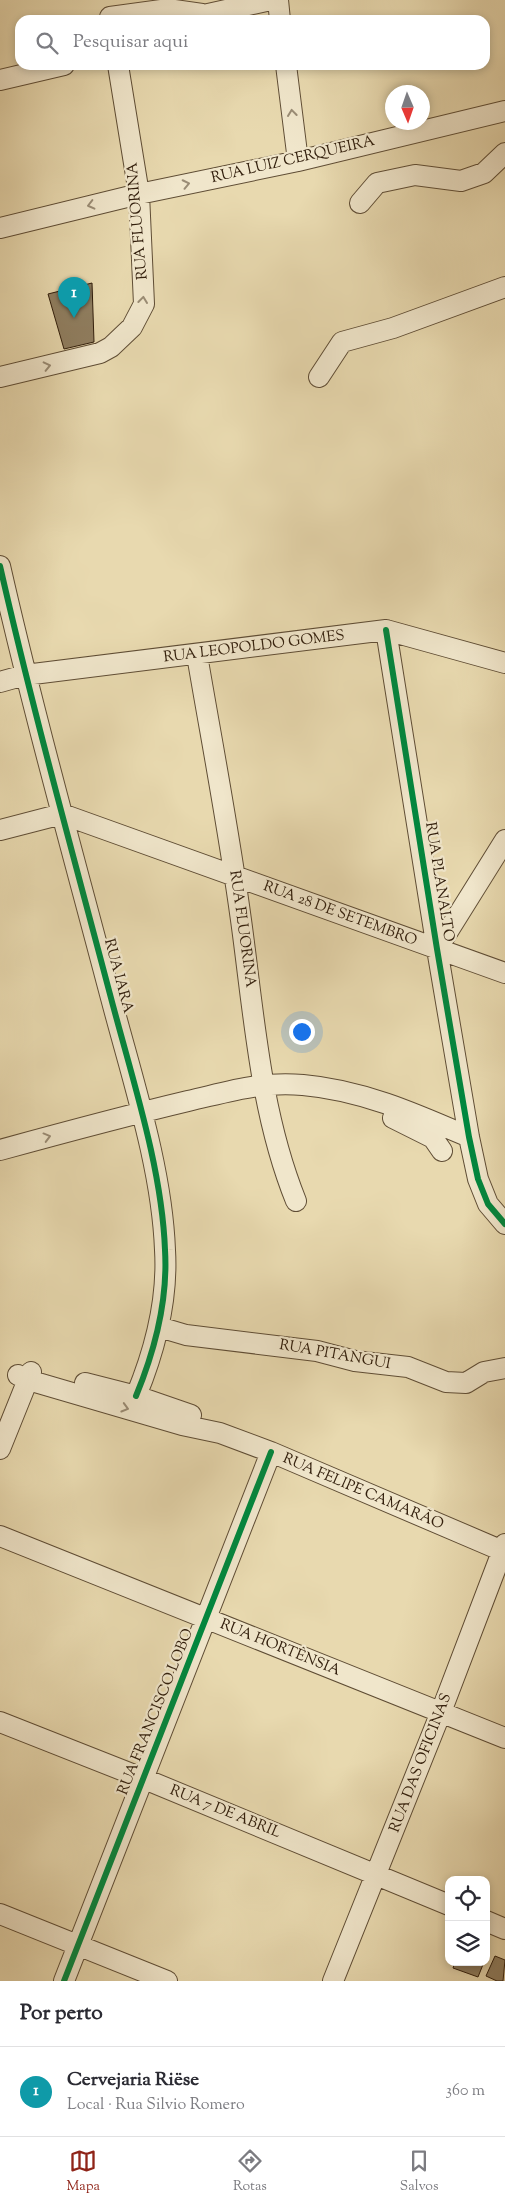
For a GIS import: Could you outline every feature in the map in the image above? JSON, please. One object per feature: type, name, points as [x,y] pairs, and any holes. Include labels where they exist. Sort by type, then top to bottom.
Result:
[{"type":"street","points":[[202,15],[271,0]]},
{"type":"street","points":[[278,0],[280,15]]},
{"type":"street","points":[[110,12],[168,9],[187,15]]},
{"type":"street","points":[[0,80],[43,70]]},
{"type":"street","name":"RUA FLUORINA","points":[[0,377],[81,359],[100,352],[119,340],[132,327],[144,304],[139,194],[119,70]]},
{"type":"street","points":[[287,70],[298,160]]},
{"type":"street","name":"RUA LUIZ CERQUEIRA","points":[[0,228],[139,194],[298,160],[505,111]]},
{"type":"street","points":[[360,203],[377,184],[415,175],[461,180],[484,173],[505,152]]},
{"type":"street","points":[[319,376],[342,342],[393,328],[505,287]]},
{"type":"street","name":"RUA IARA","points":[[0,566],[25,675],[141,1112],[161,1198],[166,1251],[159,1327],[145,1375],[136,1396]]},
{"type":"street","name":"RUA LEOPOLDO GOMES","points":[[0,682],[25,675],[386,630],[505,663]]},
{"type":"street","name":"RUA PLANALTO","points":[[386,630],[469,1137],[478,1179],[488,1204],[505,1224]]},
{"type":"street","name":"RUA FLUORINA","points":[[197,655],[235,876],[264,1084],[282,1166],[296,1201]]},
{"type":"street","points":[[0,830],[62,814]]},
{"type":"street","name":"RUA 28 DE SETEMBRO","points":[[62,814],[505,972]]},
{"type":"street","points":[[437,949],[505,840]]},
{"type":"street","points":[[0,1150],[141,1112],[264,1084],[303,1085],[343,1090],[366,1096],[469,1137]]},
{"type":"street","points":[[303,1085],[317,1092],[365,1107],[403,1122],[433,1138],[442,1152]]},
{"type":"street","name":"RUA PITANGUI","points":[[159,1327],[186,1335],[298,1348],[355,1361],[408,1367],[446,1382],[466,1383],[484,1372],[505,1368]]},
{"type":"street","points":[[0,1449],[19,1376]]},
{"type":"street","name":"RUA FELIPE CAMARÃO","points":[[19,1376],[136,1396],[187,1413],[220,1433]]},
{"type":"street","name":"RUA FELIPE CAMARÃO","points":[[19,1376],[182,1425],[220,1433],[504,1549]]},
{"type":"street","name":"RUA FRANCISCO LOBO","points":[[64,1981],[270,1452]]},
{"type":"street","name":"RUA HORTÊNSIA","points":[[0,1536],[505,1738]]},
{"type":"street","name":"RUA DAS OFICINAS","points":[[333,1981],[377,1874],[504,1549]]},
{"type":"street","name":"RUA 7 DE ABRIL","points":[[0,1722],[142,1778],[445,1903]]},
{"type":"street","points":[[0,1914],[167,1981]]},
{"type":"street","points":[[490,1923],[505,1929]]},
{"type":"building","points":[[92,283],[94,342],[64,349],[48,294]]},
{"type":"building","points":[[495,1956],[505,1960],[503,1981],[497,1981],[486,1976]]},
{"type":"building","points":[[454,1966],[482,1966],[478,1977],[453,1968]]},
{"type":"cycle path","points":[[0,566],[68,836],[145,1123],[158,1187],[165,1250],[164,1287],[159,1324],[149,1361],[136,1396]]},
{"type":"cycle path","points":[[386,630],[469,1137],[478,1179],[488,1204],[505,1224]]},
{"type":"cycle path","points":[[64,1981],[271,1452]]},
{"type":"place","name":"Cervejaria Riëse","points":[[74,318]]}]
